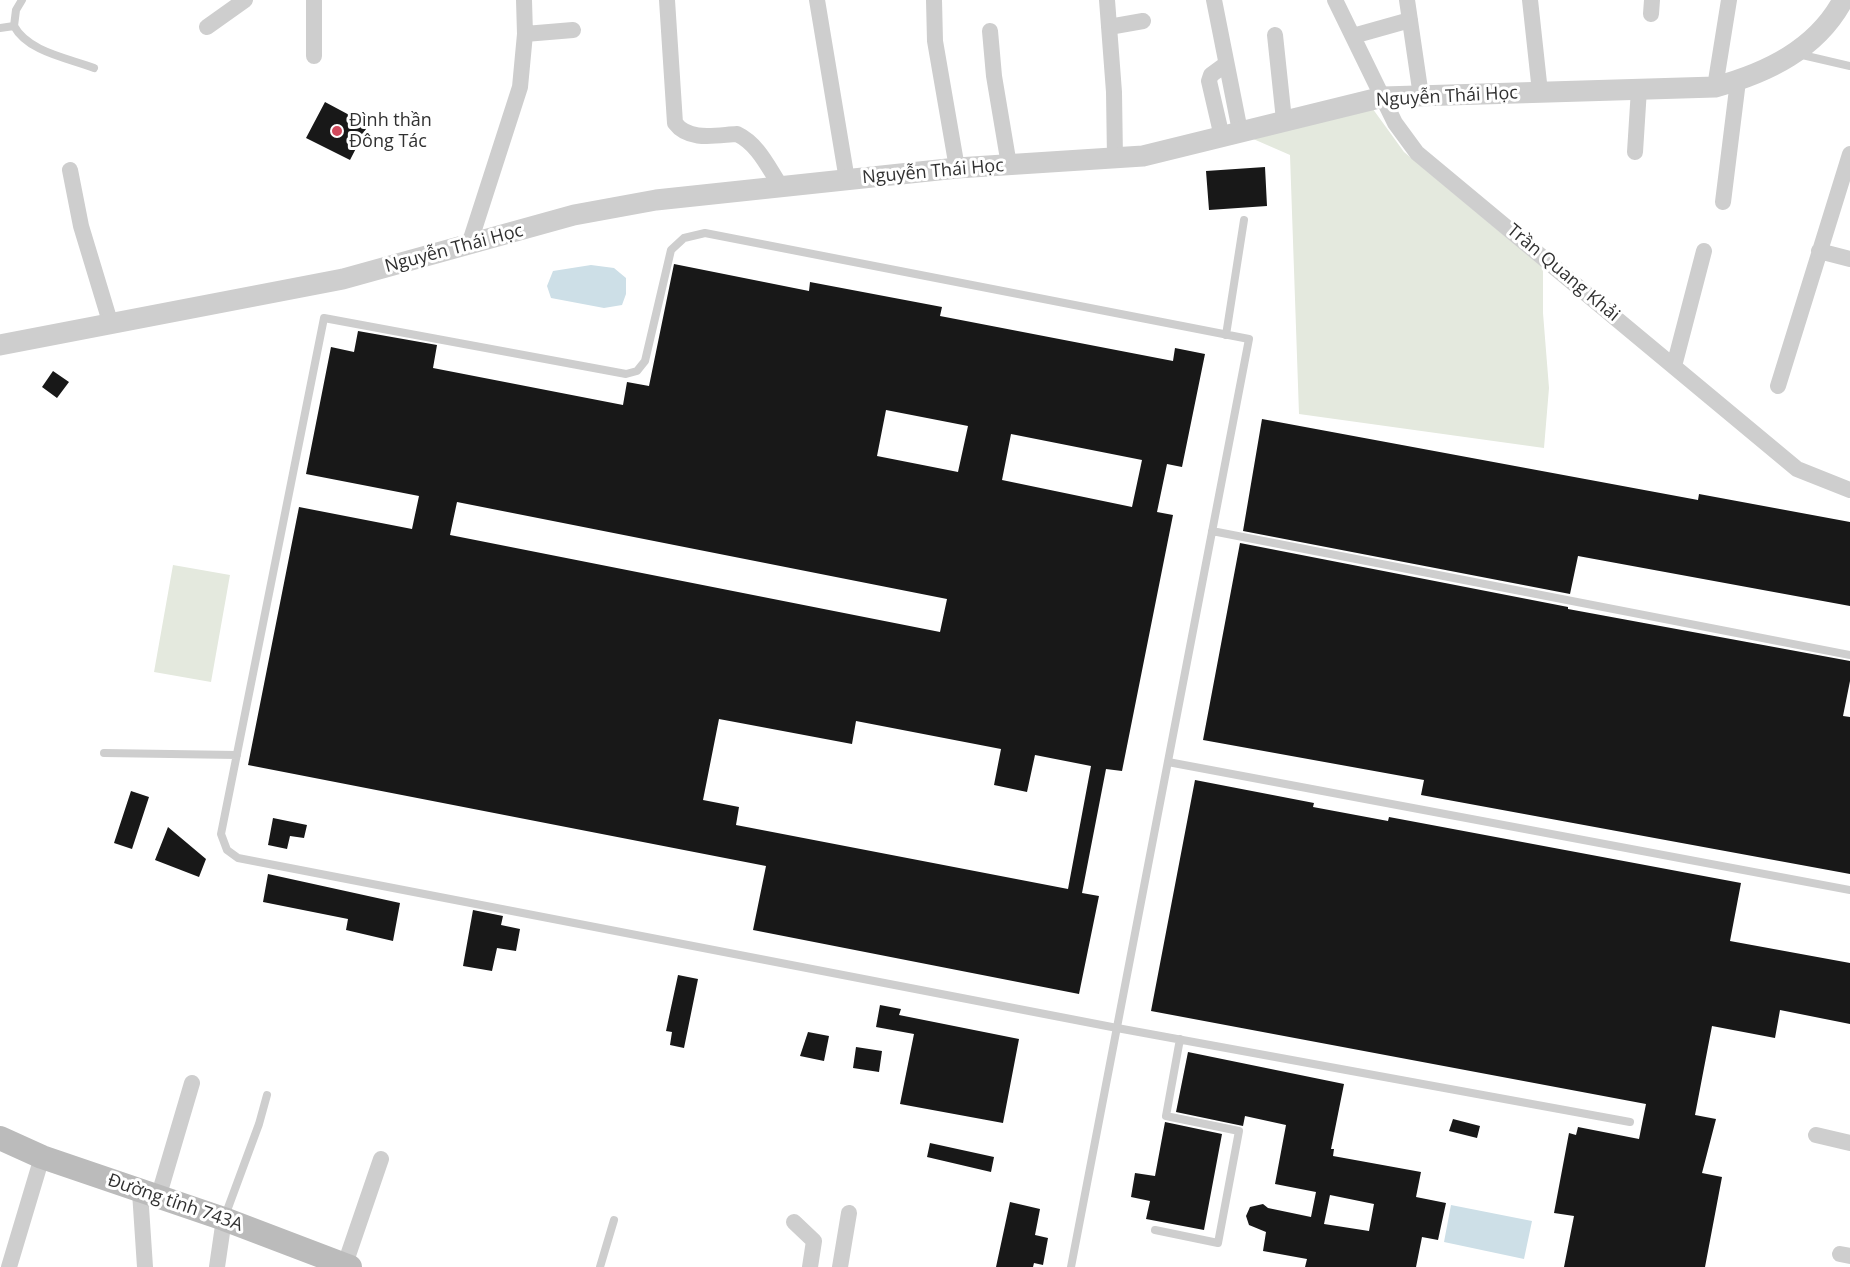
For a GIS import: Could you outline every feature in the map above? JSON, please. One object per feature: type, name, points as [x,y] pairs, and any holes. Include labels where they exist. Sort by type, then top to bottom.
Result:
[{"type":"main road","name":"Đường tỉnh 743A","points":[[0,1138],[42,1157],[224,1219],[346,1266]]},
{"type":"street","points":[[207,27],[244,0]]},
{"type":"street","points":[[314,0],[314,56]]},
{"type":"street","points":[[469,245],[520,87],[525,34],[524,0]]},
{"type":"street","points":[[667,0],[675,123],[680,130],[691,135],[738,134],[744,137],[754,146],[780,185]]},
{"type":"street","points":[[817,0],[847,180]]},
{"type":"street","points":[[934,0],[935,41],[957,168]]},
{"type":"street","points":[[1107,0],[1115,159]]},
{"type":"street","points":[[1214,0],[1226,64],[1231,134]]},
{"type":"street","name":"Trần Quang Khải","points":[[1335,0],[1395,123],[1417,153],[1797,469],[1850,490]]},
{"type":"street","points":[[1407,0],[1421,96]]},
{"type":"street","points":[[1530,0],[1540,92]]},
{"type":"street","points":[[1715,87],[1730,0]]},
{"type":"street","name":"Nguyễn Thái Học","points":[[0,345],[343,279],[614,207],[780,185],[957,168],[1143,156],[1383,97],[1715,87],[1766,70],[1795,53],[1831,22],[1843,0]]},
{"type":"street","points":[[1353,36],[1410,20]]},
{"type":"street","points":[[1109,27],[1143,21]]},
{"type":"street","points":[[525,34],[573,30]]},
{"type":"street","points":[[990,31],[994,76],[1009,165]]},
{"type":"street","points":[[1275,35],[1284,120]]},
{"type":"street","points":[[1723,202],[1738,81]]},
{"type":"street","points":[[1635,152],[1639,89]]},
{"type":"street","points":[[1778,386],[1820,251],[1847,176],[1850,154]]},
{"type":"street","points":[[70,170],[81,226],[111,325]]},
{"type":"street","points":[[1674,366],[1704,251]]},
{"type":"street","points":[[1820,251],[1850,259]]},
{"type":"street","points":[[145,1267],[149,1195],[192,1083]]},
{"type":"street","points":[[1816,1135],[1850,1143]]},
{"type":"street","points":[[9,1267],[42,1157]]},
{"type":"street","points":[[346,1266],[381,1159]]},
{"type":"street","points":[[840,1267],[849,1213]]},
{"type":"street","points":[[217,1267],[224,1219]]},
{"type":"street","points":[[794,1222],[814,1241],[810,1267]]},
{"type":"lane","points":[[22,0],[16,10],[14,26],[20,39],[94,68]]},
{"type":"lane","points":[[0,28],[14,26]]},
{"type":"lane","points":[[1795,53],[1850,66]]},
{"type":"lane","points":[[1226,335],[1244,220]]},
{"type":"lane","points":[[1071,1267],[1117,1028],[1168,762],[1212,531],[1250,339],[705,232],[684,238],[671,250],[645,361],[632,373],[621,374],[324,318],[221,834],[227,850],[238,858],[1117,1028],[1630,1122]]},
{"type":"lane","points":[[1212,531],[1850,655]]},
{"type":"lane","points":[[104,753],[237,755]]},
{"type":"lane","points":[[1168,762],[1850,890]]},
{"type":"lane","points":[[1155,1230],[1218,1243],[1239,1131],[1166,1116],[1180,1039]]},
{"type":"lane","points":[[224,1219],[259,1124],[267,1095]]},
{"type":"lane","points":[[600,1267],[614,1220]]},
{"type":"shaded area","points":[[1370,105],[1404,152],[1543,268],[1543,313],[1549,388],[1544,448],[1299,414],[1290,155],[1251,138]]},
{"type":"shaded area","points":[[591,265],[614,268],[626,278],[626,294],[622,305],[604,308],[551,298],[547,286],[553,271]]},
{"type":"shaded area","points":[[173,565],[230,575],[211,682],[154,672]]},
{"type":"shaded area","points":[[1451,1205],[1532,1221],[1524,1259],[1444,1242]]},
{"type":"building","name":"Đình thần Đông Tác","points":[[325,102],[368,125],[350,160],[306,138]]},
{"type":"building","points":[[1265,167],[1267,206],[1209,210],[1206,171]]},
{"type":"building","points":[[674,264],[809,291],[810,282],[942,307],[940,316],[1173,361],[1175,348],[1205,354],[1182,467],[1167,464],[1157,512],[1173,515],[1122,771],[1106,769],[1082,893],[1099,896],[1079,994],[753,930],[766,866],[248,765],[299,507],[412,529],[419,496],[306,474],[331,347],[354,352],[358,331],[437,345],[433,368],[623,405],[627,382],[649,386]],"holes":[[[886,410],[968,426],[958,472],[877,456]],[[1011,434],[1142,460],[1132,507],[1002,480]],[[457,502],[947,599],[940,632],[450,535]],[[719,719],[852,744],[856,721],[1001,749],[994,785],[1027,792],[1035,755],[1091,766],[1068,889],[736,825],[739,807],[703,800]]]},
{"type":"building","points":[[53,371],[69,382],[57,398],[42,387]]},
{"type":"building","points":[[1262,419],[1698,500],[1699,494],[1850,522],[1850,606],[1578,556],[1570,594],[1243,531]]},
{"type":"building","points":[[1240,543],[1568,607],[1568,609],[1850,661],[1850,681],[1843,716],[1850,717],[1850,874],[1421,795],[1424,780],[1203,740]]},
{"type":"building","points":[[1195,780],[1314,803],[1313,807],[1388,821],[1389,817],[1741,883],[1730,941],[1850,963],[1850,1024],[1780,1010],[1775,1038],[1712,1026],[1695,1115],[1716,1119],[1702,1173],[1722,1177],[1705,1267],[1564,1267],[1574,1216],[1554,1213],[1569,1133],[1576,1135],[1578,1127],[1639,1139],[1646,1104],[1151,1011]]},
{"type":"building","points":[[131,791],[149,797],[132,849],[114,843]]},
{"type":"building","points":[[273,818],[307,825],[304,838],[290,836],[287,849],[268,845]]},
{"type":"building","points":[[168,827],[206,859],[199,877],[155,860]]},
{"type":"building","points":[[268,874],[400,903],[393,941],[346,930],[348,919],[263,902]]},
{"type":"building","points":[[473,910],[503,916],[501,925],[520,929],[516,951],[497,948],[492,971],[463,966]]},
{"type":"building","points":[[678,975],[698,979],[684,1048],[670,1045],[672,1032],[666,1031]]},
{"type":"building","points":[[880,1005],[901,1009],[899,1015],[1019,1039],[1003,1123],[900,1104],[914,1034],[876,1027]]},
{"type":"building","points":[[808,1032],[829,1036],[824,1061],[800,1056]]},
{"type":"building","points":[[856,1047],[882,1051],[879,1072],[853,1068]]},
{"type":"building","points":[[1188,1052],[1344,1084],[1331,1149],[1334,1149],[1333,1156],[1421,1172],[1416,1197],[1446,1203],[1438,1240],[1422,1237],[1416,1267],[1305,1267],[1307,1259],[1263,1251],[1266,1232],[1249,1225],[1246,1216],[1250,1207],[1263,1204],[1268,1208],[1311,1217],[1316,1192],[1275,1184],[1286,1125],[1245,1116],[1243,1126],[1176,1112]],"holes":[[[1330,1195],[1374,1204],[1369,1231],[1324,1224]]]},
{"type":"building","points":[[1453,1119],[1480,1126],[1477,1138],[1449,1131]]},
{"type":"building","points":[[1165,1122],[1222,1134],[1204,1230],[1146,1219],[1150,1201],[1131,1197],[1135,1173],[1155,1176]]},
{"type":"building","points":[[930,1143],[994,1157],[991,1172],[927,1157]]},
{"type":"building","points":[[1010,1202],[1040,1209],[1035,1235],[1048,1238],[1043,1265],[1034,1263],[1033,1267],[996,1267]]},
{"type":"place","name":"Đình thần Đông Tác","points":[[337,131]]}]
